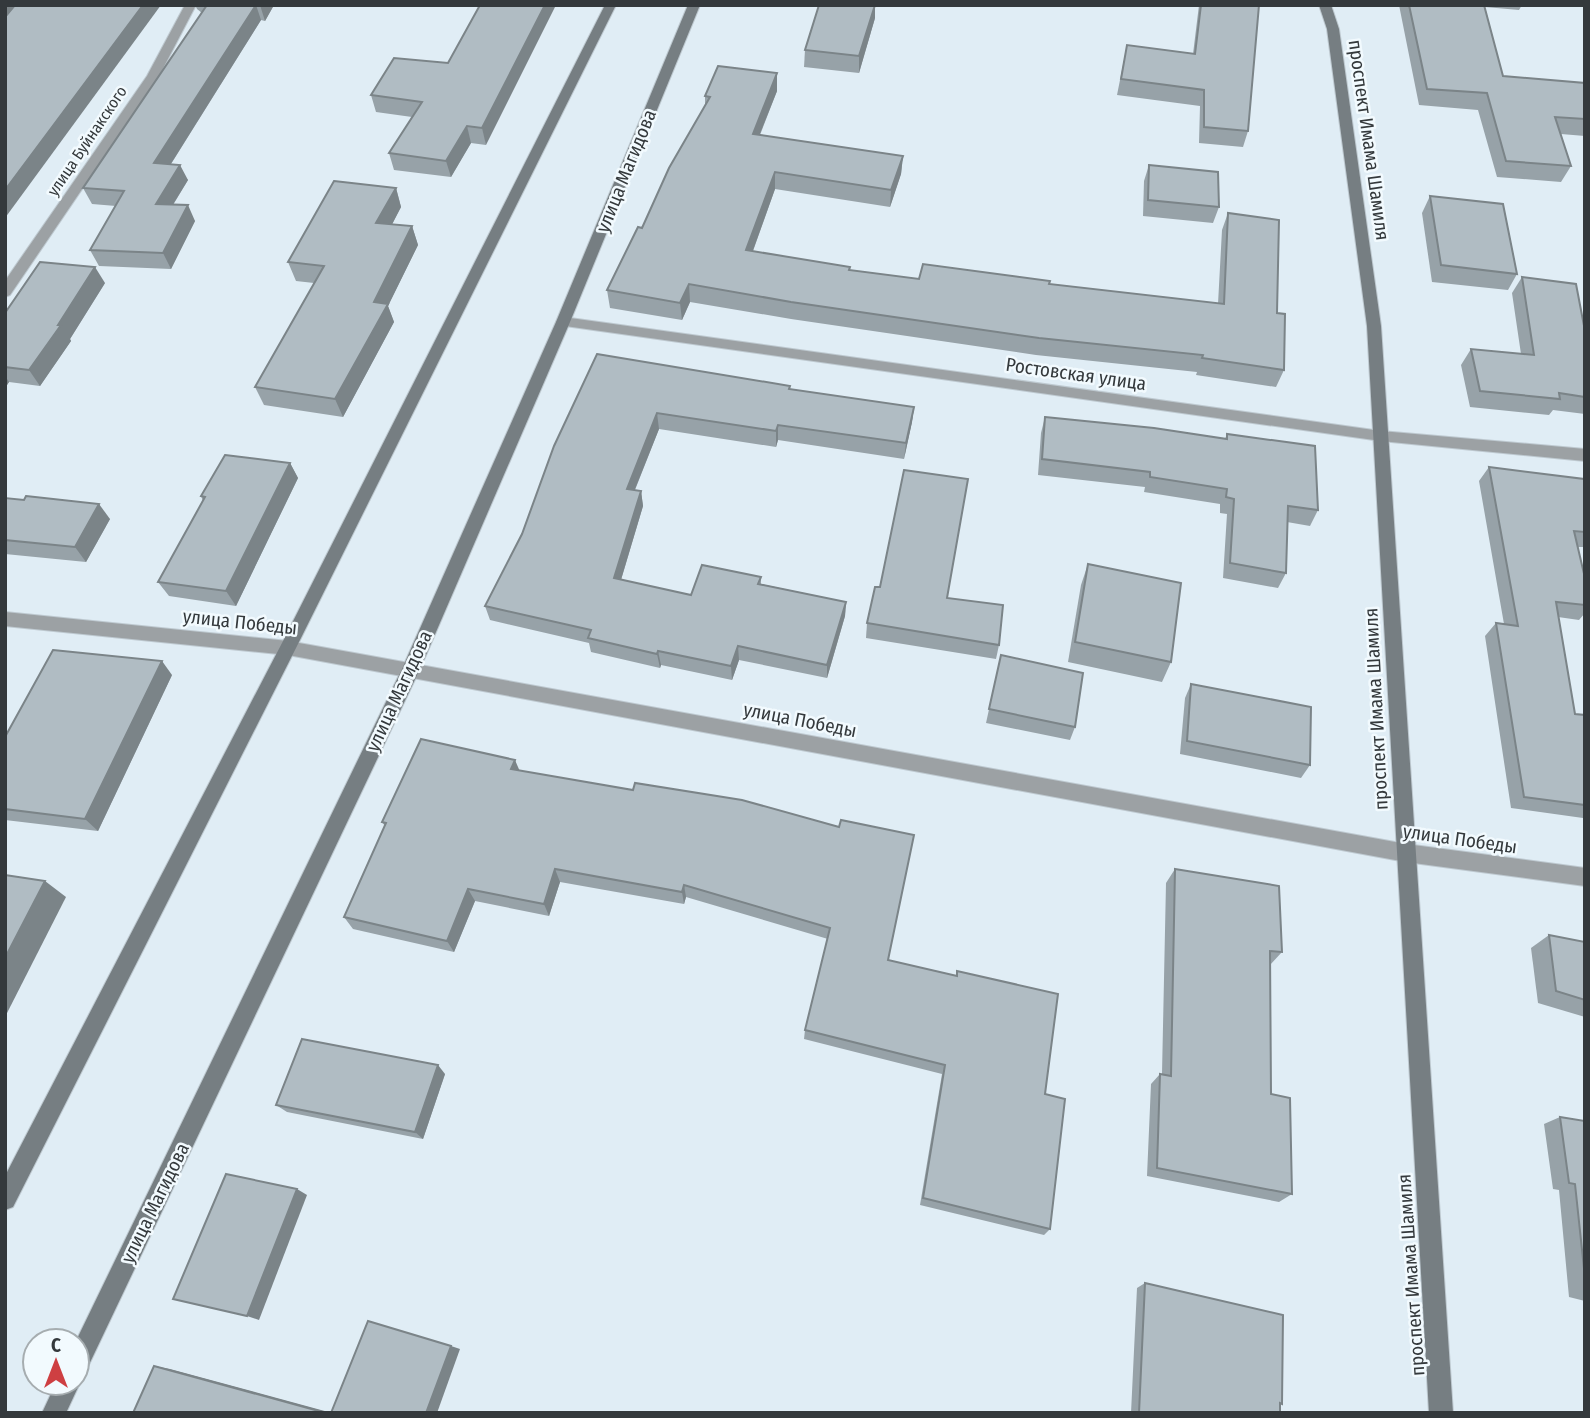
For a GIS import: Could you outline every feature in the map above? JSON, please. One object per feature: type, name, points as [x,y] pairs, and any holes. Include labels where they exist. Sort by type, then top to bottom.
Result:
[{"type":"main road","points":[[5,1199],[288,648],[611,5]]},
{"type":"main road","name":"улица Магидова","points":[[91,1336],[411,668],[564,322],[694,5]]},
{"type":"main road","name":"проспект Имама Шамиля","points":[[1325,5],[1333,29],[1374,326],[1441,1413]]},
{"type":"main road","points":[[54,1413],[61,1397]]},
{"type":"street","name":"улица Буйнакского","points":[[5,292],[153,76],[191,5]]},
{"type":"street","name":"Ростовская улица","points":[[564,322],[1381,436],[1585,455]]},
{"type":"street","name":"улица Победы","points":[[5,619],[288,648],[411,668],[1406,853],[1585,877]]},
{"type":"building","points":[[15,5],[143,5],[5,190],[5,17]]},
{"type":"building","points":[[207,5],[256,5],[154,163],[180,165],[156,204],[188,205],[163,253],[90,250],[124,191],[83,188]]},
{"type":"building","points":[[480,5],[545,5],[482,128],[467,126],[446,161],[389,153],[422,102],[371,95],[394,58],[448,63]]},
{"type":"building","points":[[819,5],[875,5],[859,56],[805,50]]},
{"type":"building","points":[[1201,5],[1259,5],[1248,131],[1204,127],[1204,90],[1121,79],[1127,45],[1195,54]]},
{"type":"building","points":[[1409,5],[1484,5],[1503,76],[1585,83],[1585,119],[1555,117],[1571,166],[1506,161],[1487,93],[1427,89]]},
{"type":"building","points":[[718,66],[777,73],[753,134],[903,156],[891,190],[775,172],[746,250],[850,267],[849,270],[919,279],[923,264],[1050,281],[1049,284],[1224,304],[1228,213],[1279,220],[1277,313],[1285,314],[1284,370],[1202,358],[1203,355],[1039,338],[791,302],[689,284],[680,303],[607,290],[638,227],[642,228],[669,168],[710,97],[705,96]]},
{"type":"building","points":[[1149,165],[1218,172],[1219,207],[1148,200]]},
{"type":"building","points":[[334,181],[396,188],[376,223],[412,226],[374,302],[388,304],[335,399],[255,387],[324,266],[288,262]]},
{"type":"building","points":[[1430,196],[1503,204],[1517,274],[1441,265]]},
{"type":"building","points":[[40,262],[95,267],[58,325],[61,325],[29,370],[5,367],[5,313]]},
{"type":"building","points":[[1522,277],[1576,284],[1585,331],[1585,397],[1559,393],[1560,399],[1480,391],[1471,349],[1534,355]]},
{"type":"building","points":[[597,354],[790,386],[789,389],[914,407],[906,443],[778,425],[776,431],[657,413],[627,489],[641,491],[614,578],[691,595],[702,565],[761,577],[758,584],[846,602],[827,665],[738,646],[731,666],[658,651],[657,654],[588,638],[591,630],[485,606],[522,534],[554,446]]},
{"type":"building","points":[[1045,417],[1154,428],[1227,439],[1227,434],[1315,446],[1318,510],[1288,506],[1286,573],[1230,563],[1234,499],[1226,497],[1227,489],[1150,477],[1150,472],[1042,459]]},
{"type":"building","points":[[225,455],[290,463],[226,591],[158,582],[205,497],[201,496]]},
{"type":"building","points":[[1489,467],[1584,479],[1585,532],[1574,531],[1585,578],[1585,605],[1556,602],[1575,714],[1585,715],[1585,805],[1524,797],[1496,623],[1518,626]]},
{"type":"building","points":[[904,470],[968,479],[947,598],[1003,605],[999,645],[867,623],[875,587],[880,587]]},
{"type":"building","points":[[26,496],[99,504],[75,547],[5,540],[5,498],[24,500]]},
{"type":"building","points":[[1088,564],[1181,583],[1171,662],[1075,642]]},
{"type":"building","points":[[53,650],[162,661],[85,819],[5,809],[5,737]]},
{"type":"building","points":[[1001,655],[1083,673],[1075,727],[989,709]]},
{"type":"building","points":[[1191,684],[1311,707],[1310,765],[1187,741]]},
{"type":"building","points":[[421,739],[515,760],[511,769],[633,790],[635,783],[742,800],[839,827],[841,820],[914,835],[888,960],[957,976],[957,971],[1058,994],[1045,1094],[1065,1099],[1050,1229],[923,1198],[945,1065],[805,1030],[830,928],[684,885],[682,892],[555,869],[544,904],[468,889],[447,941],[344,917],[386,823],[382,822]]},
{"type":"building","points":[[1175,869],[1279,886],[1282,952],[1270,951],[1271,1094],[1290,1098],[1292,1194],[1157,1168],[1160,1074],[1171,1076]]},
{"type":"building","points":[[5,875],[45,881],[5,958]]},
{"type":"building","points":[[1549,935],[1585,942],[1585,1000],[1556,991]]},
{"type":"building","points":[[302,1039],[438,1065],[415,1132],[276,1105]]},
{"type":"building","points":[[1560,1117],[1585,1121],[1585,1278],[1575,1184],[1569,1183]]},
{"type":"building","points":[[226,1174],[297,1189],[247,1316],[173,1299]]},
{"type":"building","points":[[1145,1283],[1283,1315],[1280,1413],[1139,1413]]},
{"type":"building","points":[[368,1321],[451,1346],[426,1413],[331,1413]]},
{"type":"building","points":[[154,1366],[326,1413],[133,1413]]}]
